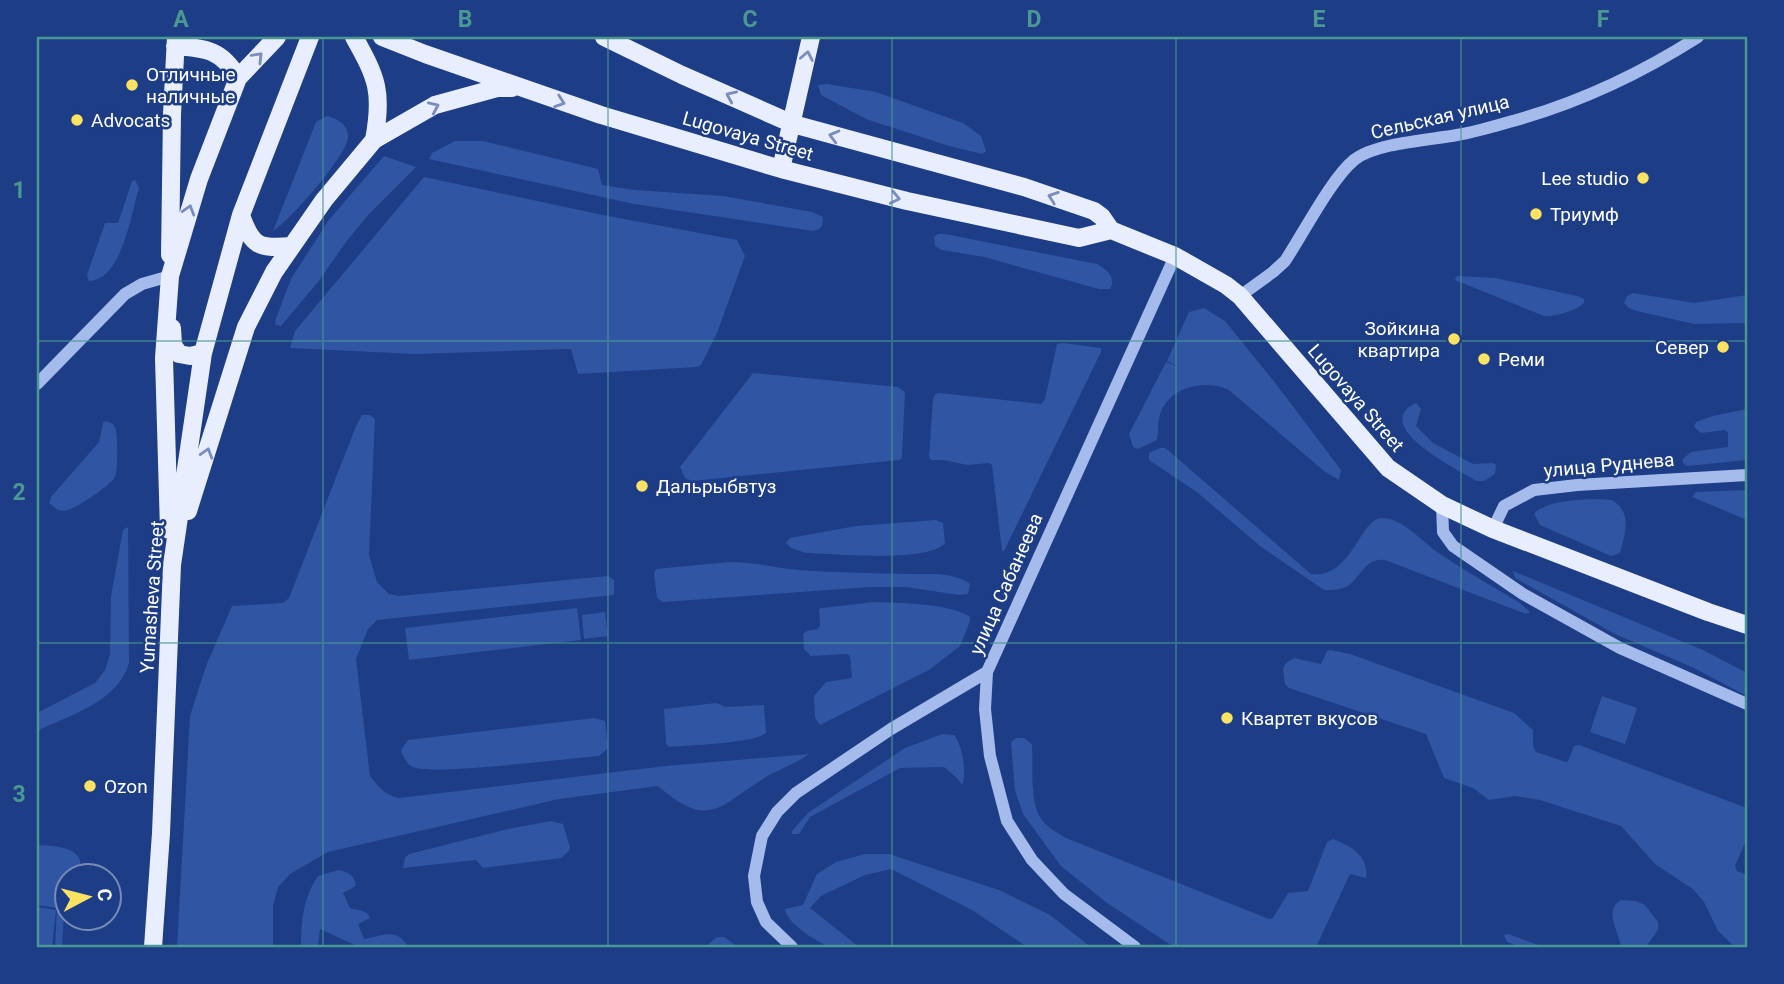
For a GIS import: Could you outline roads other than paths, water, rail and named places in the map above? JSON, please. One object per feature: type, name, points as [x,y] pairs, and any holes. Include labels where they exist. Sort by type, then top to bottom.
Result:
[{"type":"main road","points":[[172,565],[167,492],[164,358],[170,276],[199,179],[238,78],[277,37]]},
{"type":"main road","name":"Yumasheva Street","points":[[153,947],[161,833],[172,565],[203,353],[241,215],[310,37]]},
{"type":"main road","points":[[354,37],[370,66],[378,89],[378,117],[374,140]]},
{"type":"main road","name":"Lugovaya Street","points":[[382,37],[601,116],[781,169],[907,201],[1079,238],[1111,230]]},
{"type":"main road","points":[[781,169],[811,37]]},
{"type":"main road","name":"Lugovaya Street","points":[[615,38],[793,124],[1032,190],[1094,211],[1111,230],[1204,270],[1240,296],[1388,468],[1442,505],[1493,529],[1747,625]]},
{"type":"main road","points":[[203,353],[179,355],[173,345],[170,276],[175,41],[216,54],[229,62],[238,78]]},
{"type":"main road","points":[[172,565],[246,327],[274,272],[324,200],[374,140],[435,105],[497,88],[518,88]]},
{"type":"main road","points":[[241,215],[253,241],[260,246],[292,246]]},
{"type":"street","name":"Сельская улица","points":[[1240,296],[1285,261],[1340,175],[1355,159],[1381,149],[1458,135],[1513,121],[1571,101],[1608,87],[1659,62],[1698,37]]},
{"type":"street","name":"улица Сабанеева","points":[[792,947],[766,922],[757,902],[754,876],[762,836],[777,812],[796,793],[891,729],[987,671],[1175,256]]},
{"type":"street","points":[[37,384],[125,293],[142,284],[170,276]]},
{"type":"street","name":"улица Руднева","points":[[1493,529],[1504,506],[1534,490],[1747,475]]},
{"type":"street","points":[[1442,505],[1443,532],[1453,546],[1522,594],[1620,648],[1747,704]]},
{"type":"street","points":[[987,671],[985,709],[990,756],[1007,821],[1032,860],[1064,894],[1135,947]]},
{"type":"place","name":"Отличные наличные","points":[[132,85]]},
{"type":"place","name":"Advocats","points":[[77,120]]},
{"type":"place","name":"Lee studio","points":[[1643,178]]},
{"type":"place","name":"Триумф","points":[[1536,214]]},
{"type":"place","name":"Зойкина квартира","points":[[1454,339]]},
{"type":"place","name":"Север","points":[[1723,347]]},
{"type":"place","name":"Реми","points":[[1484,359]]},
{"type":"place","name":"Дальрыбвтуз","points":[[642,486]]},
{"type":"place","name":"Квартет вкусов","points":[[1227,718]]},
{"type":"place","name":"Ozon","points":[[90,786]]}]
